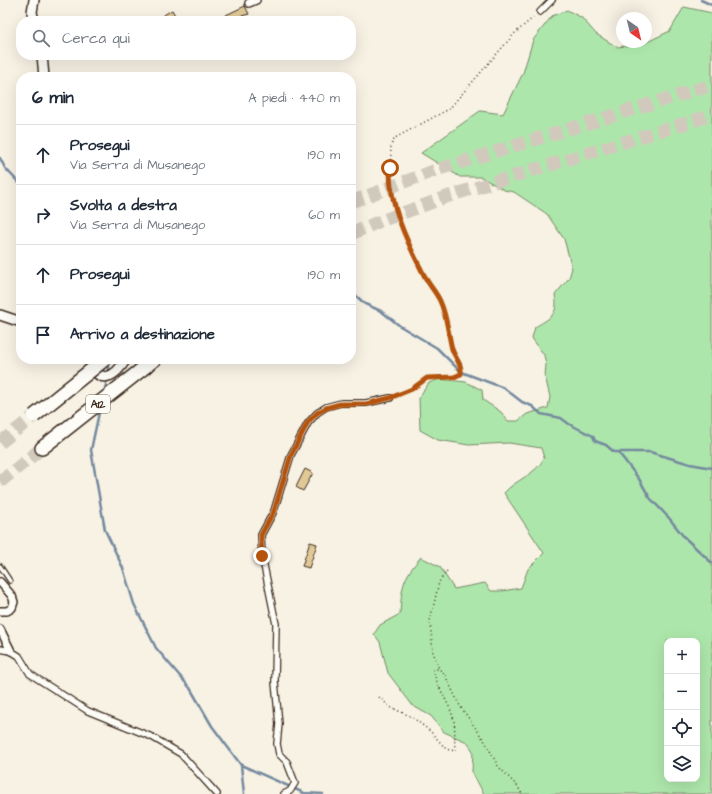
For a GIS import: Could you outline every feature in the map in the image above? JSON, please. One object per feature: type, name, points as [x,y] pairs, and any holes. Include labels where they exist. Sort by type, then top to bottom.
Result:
[{"type":"highway","name":"A12","points":[[34,416],[99,364]]},
{"type":"highway","name":"A12","points":[[42,448],[149,364]]},
{"type":"street","points":[[33,16],[34,0]]},
{"type":"street","points":[[249,3],[256,0]]},
{"type":"street","points":[[540,12],[552,0]]},
{"type":"street","points":[[42,60],[44,72]]},
{"type":"street","points":[[0,315],[16,320]]},
{"type":"street","points":[[90,364],[92,369],[99,375],[113,375],[123,364]]},
{"type":"street","points":[[284,794],[290,791],[295,783],[287,762],[280,754],[277,744],[279,724],[275,682],[276,624],[262,556],[261,535],[274,511],[291,455],[308,422],[317,413],[326,408],[340,404],[366,404],[390,398]]},
{"type":"street","points":[[0,582],[12,596],[14,602],[12,608],[7,611],[0,611]]},
{"type":"street","points":[[0,630],[11,651],[22,660],[30,674],[88,710],[152,737],[181,754],[217,794]]},
{"type":"street","points":[[0,649],[11,651]]},
{"type":"lane","points":[[0,566],[10,580]]},
{"type":"path","points":[[390,398],[412,389],[427,378],[454,377],[461,374],[462,366],[453,351],[440,301],[424,277],[406,237],[392,199],[390,182],[391,145],[395,138],[449,109],[514,34],[540,12]]},
{"type":"path","points":[[448,571],[439,582],[430,621],[433,652],[439,669],[444,672],[460,706],[486,743],[498,766],[518,787],[522,794]]},
{"type":"path","points":[[379,697],[390,707],[412,717],[430,732],[446,749],[455,751],[455,729],[453,716],[440,691],[433,670],[439,669]]},
{"type":"green space","points":[[684,7],[712,13],[712,794],[484,794],[472,772],[473,751],[467,742],[444,732],[431,716],[413,706],[388,673],[380,642],[374,634],[380,625],[400,614],[401,596],[404,583],[410,571],[421,557],[440,567],[454,589],[485,583],[491,591],[502,591],[521,588],[528,569],[544,553],[504,493],[536,469],[544,458],[541,448],[509,443],[469,445],[438,440],[420,430],[419,397],[429,383],[439,379],[466,382],[482,390],[483,400],[501,412],[508,421],[518,421],[527,414],[548,408],[550,397],[545,376],[546,365],[544,355],[532,338],[535,327],[549,318],[554,312],[556,307],[555,295],[569,278],[572,268],[564,239],[547,214],[514,192],[504,190],[481,177],[460,177],[421,153],[480,111],[503,114],[523,73],[533,40],[552,16],[567,10],[582,18],[596,34],[616,46],[616,48],[652,48],[652,40],[670,31]]},
{"type":"building","points":[[245,6],[249,14],[242,16],[226,15]]},
{"type":"building","points":[[172,10],[175,15],[174,16],[162,16]]},
{"type":"building","points":[[305,469],[313,473],[303,491],[296,487]]},
{"type":"building","points":[[310,542],[317,544],[309,568],[302,566]]},
{"type":"waterway","points":[[701,0],[712,5]]},
{"type":"waterway","points":[[0,158],[5,168],[16,180]]},
{"type":"waterway","points":[[356,296],[365,304],[381,311],[400,326],[437,348],[464,373],[504,388],[522,402],[532,406],[541,414],[561,418],[569,424],[593,436],[595,441],[606,445],[614,452],[650,452],[690,464],[712,468]]},
{"type":"waterway","points":[[109,364],[109,374]]},
{"type":"waterway","points":[[104,394],[107,379]]},
{"type":"waterway","points":[[100,408],[91,450],[105,530],[123,568],[134,604],[156,648],[190,688],[212,726],[241,765],[304,793],[323,794]]},
{"type":"waterway","points":[[619,453],[639,479],[650,498],[684,537],[712,563]]},
{"type":"waterway","points":[[241,765],[244,794]]},
{"type":"tunnel","points":[[356,200],[436,170],[712,85]]},
{"type":"tunnel","points":[[356,232],[378,222],[449,196],[712,115]]},
{"type":"tunnel","points":[[0,443],[34,416]]},
{"type":"tunnel","points":[[0,482],[42,448]]},
{"type":"route","points":[[262,556],[261,535],[274,511],[291,455],[308,422],[317,413],[326,408],[340,404],[366,404],[390,398],[412,389],[427,378],[454,377],[461,374],[462,366],[453,351],[440,301],[424,277],[406,237],[392,199],[390,168]]}]
